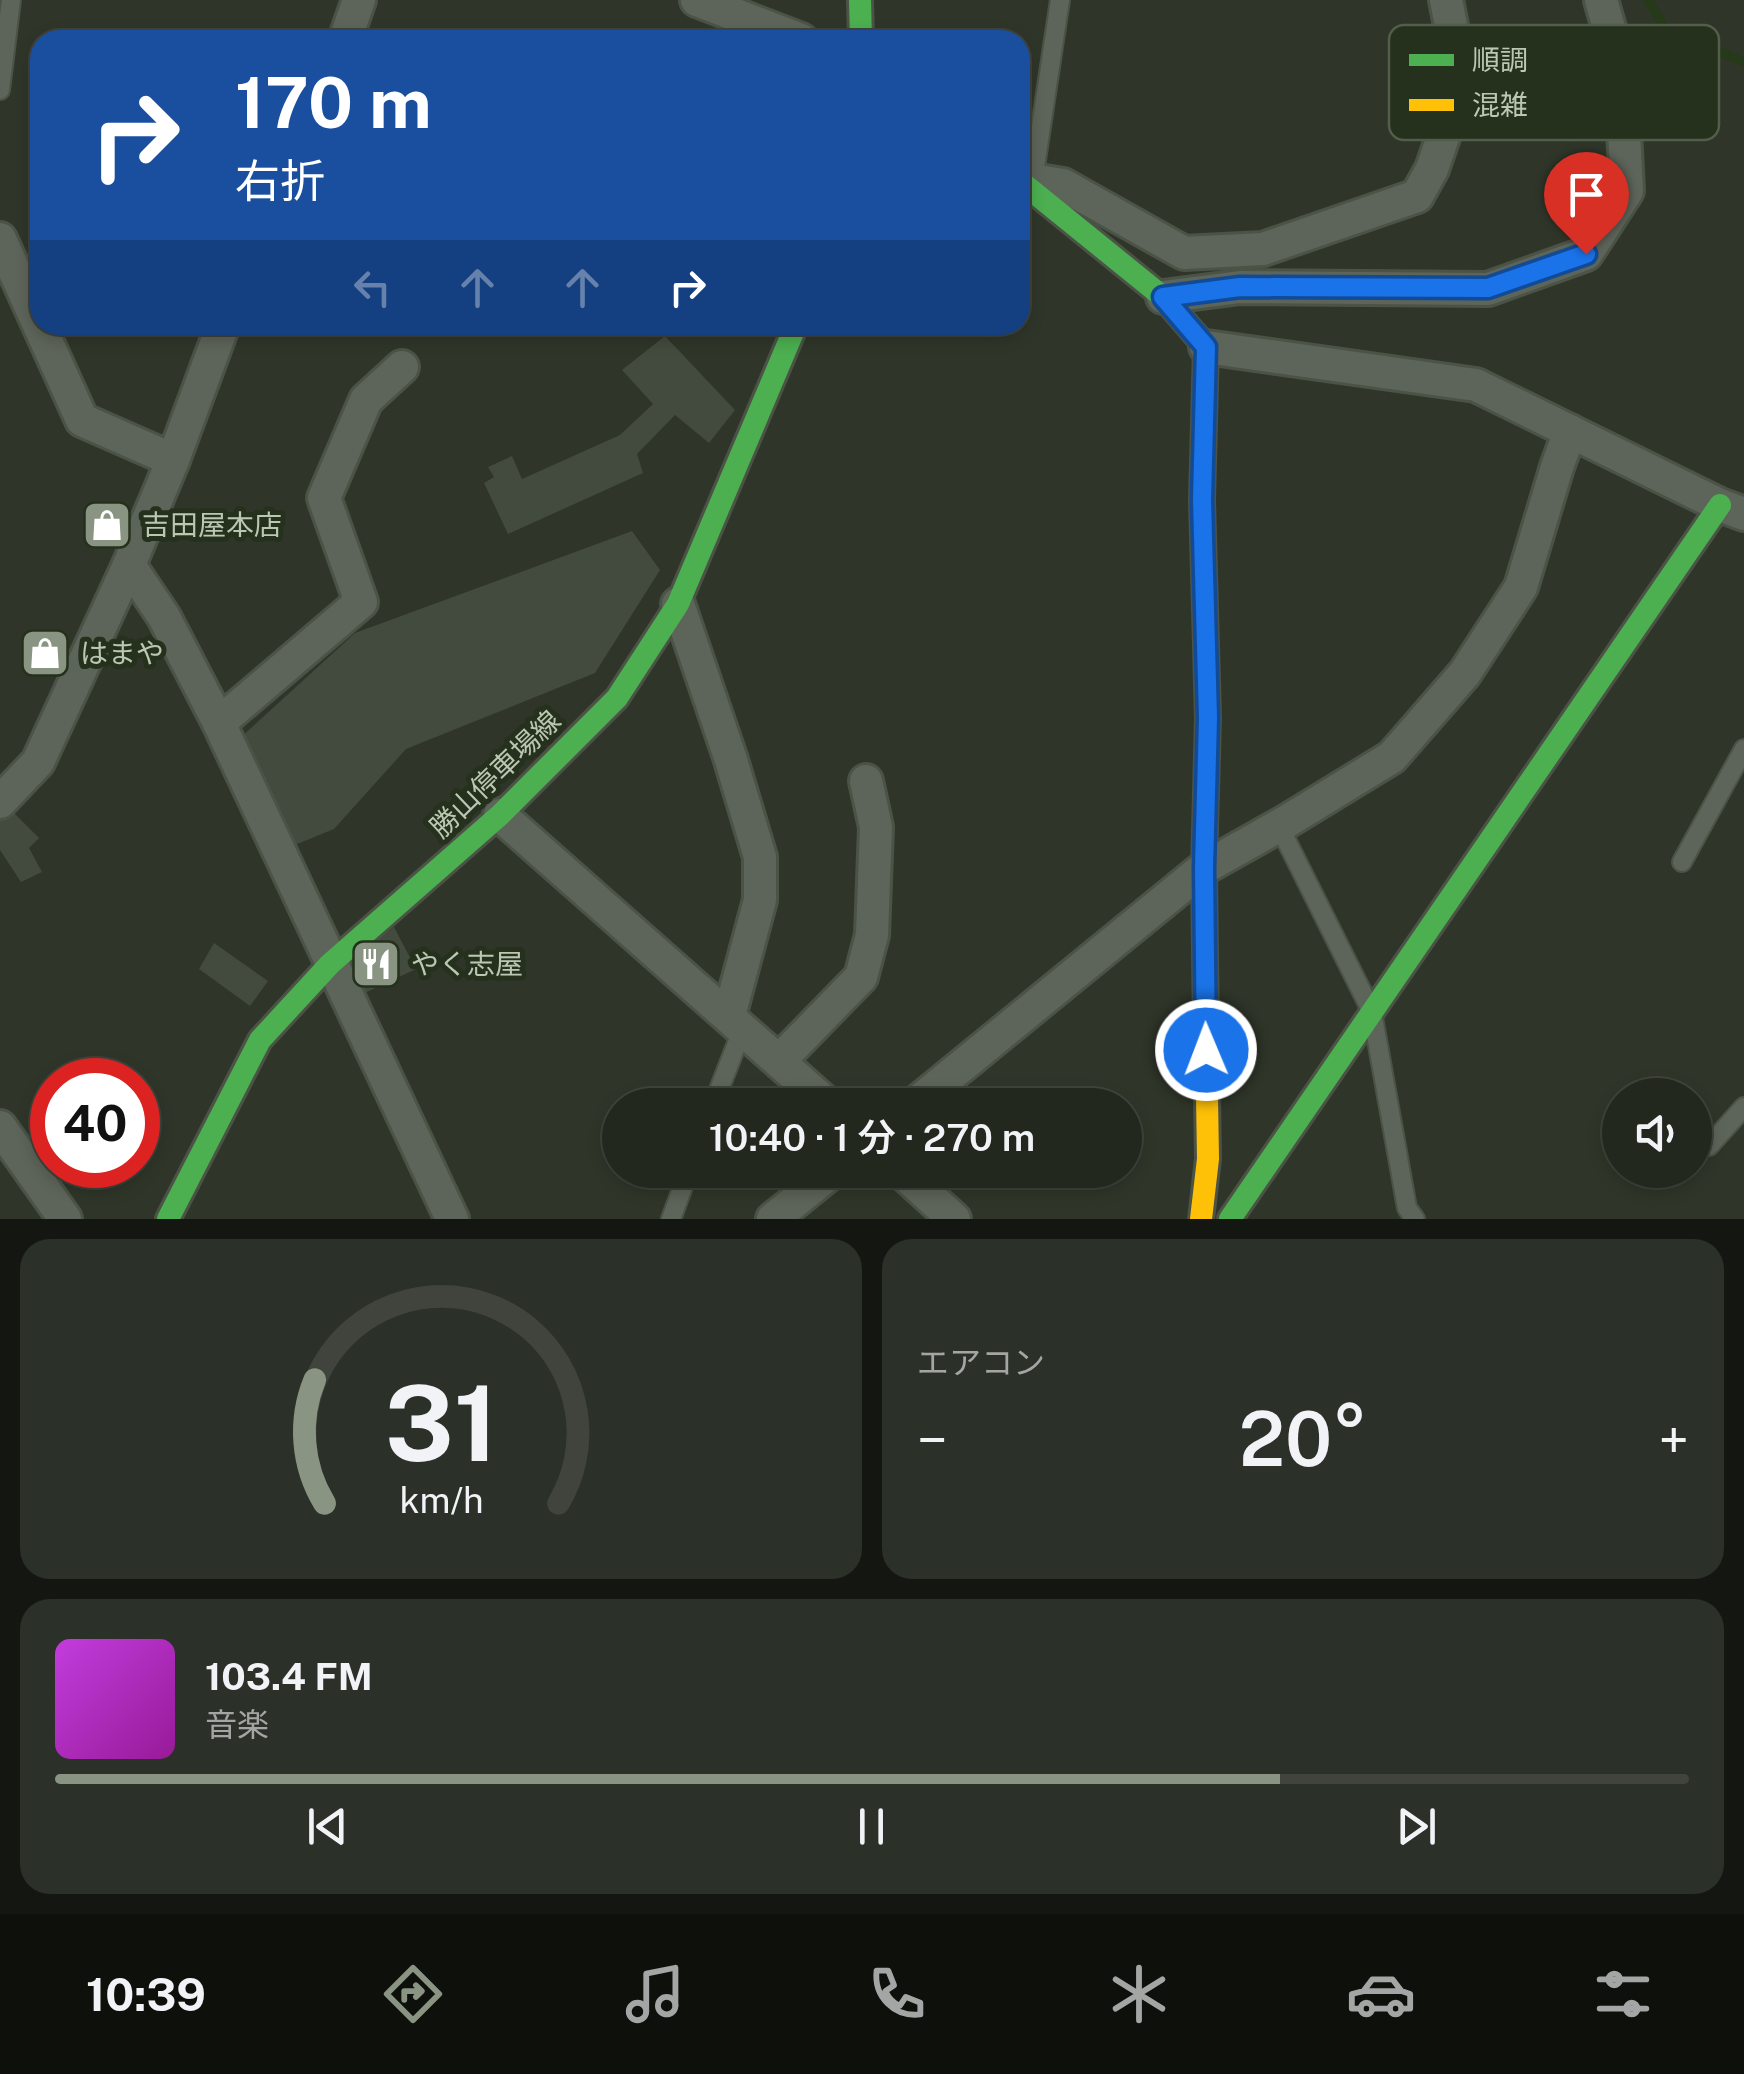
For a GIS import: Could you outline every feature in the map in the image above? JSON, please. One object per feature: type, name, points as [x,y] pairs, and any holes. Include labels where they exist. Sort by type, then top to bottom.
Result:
[{"type":"street","points":[[348,30],[358,0]]},
{"type":"street","points":[[696,0],[775,30]]},
{"type":"street","points":[[860,0],[861,30]]},
{"type":"street","points":[[1446,0],[1451,25]]},
{"type":"street","points":[[1600,0],[1608,25]]},
{"type":"street","points":[[1030,181],[1063,185],[1184,253],[1263,248],[1417,196],[1442,140]]},
{"type":"street","points":[[1163,297],[1240,287],[1488,288],[1586,254],[1627,191],[1624,140]]},
{"type":"street","points":[[1030,185],[1163,297],[1206,347],[1476,385],[1732,509],[1372,1012],[1230,1219]]},
{"type":"street","points":[[0,239],[30,305]]},
{"type":"street","points":[[43,335],[82,420],[172,460]]},
{"type":"street","points":[[0,802],[38,762],[130,565],[219,335]]},
{"type":"street","name":"勝山停車場線","points":[[168,1219],[260,1040],[330,964],[500,815],[617,698],[678,604],[792,335]]},
{"type":"street","points":[[1201,1219],[1208,1159],[1204,868],[1208,718],[1202,500],[1206,347]]},
{"type":"street","points":[[219,724],[361,602],[324,498],[366,400],[402,367]]},
{"type":"street","points":[[935,1088],[1204,868],[1392,758],[1465,674],[1521,586],[1570,431]]},
{"type":"street","points":[[130,565],[164,617],[219,724],[452,1219]]},
{"type":"street","points":[[678,604],[760,857],[760,900],[736,1022]]},
{"type":"street","points":[[778,1060],[861,978],[872,935],[876,827],[866,780]]},
{"type":"street","points":[[500,815],[809,1088]]},
{"type":"street","points":[[0,1127],[65,1219]]},
{"type":"street","points":[[190,1178],[196,1219]]},
{"type":"street","points":[[772,1219],[811,1188]]},
{"type":"street","points":[[920,1188],[954,1219]]},
{"type":"lane","points":[[0,90],[12,0]]},
{"type":"lane","points":[[1030,150],[1060,0]]},
{"type":"lane","points":[[1682,862],[1744,749]]},
{"type":"lane","points":[[1280,826],[1372,1012],[1407,1208],[1415,1219]]},
{"type":"lane","points":[[718,1088],[736,1022]]},
{"type":"lane","points":[[1712,1143],[1744,1107]]},
{"type":"lane","points":[[671,1219],[682,1188]]},
{"type":"building","points":[[665,336],[735,410],[709,443],[675,415],[637,454],[643,473],[508,534],[484,483],[494,477],[488,467],[512,456],[522,479],[620,435],[653,404],[622,370]]},
{"type":"building","points":[[632,531],[660,570],[595,673],[406,749],[334,829],[290,847],[240,738],[355,633]]},
{"type":"building","points":[[9,808],[39,838],[29,848],[42,872],[21,882],[0,850],[0,818]]},
{"type":"building","points":[[394,927],[416,969],[352,999],[338,971]]},
{"type":"building","points":[[214,943],[268,981],[250,1006],[199,969]]},
{"type":"waterway","points":[[1648,0],[1664,25]]},
{"type":"waterway","points":[[1719,51],[1744,62]]},
{"type":"traffic: fast","points":[[860,0],[861,30]]},
{"type":"traffic: fast","points":[[1030,189],[1163,297],[1206,347],[1202,500],[1208,718],[1204,868],[1206,1033]]},
{"type":"traffic: fast","points":[[168,1219],[260,1040],[330,964],[500,815],[617,698],[678,604],[792,335]]},
{"type":"traffic: fast","points":[[1230,1219],[1720,505]]},
{"type":"traffic: slow","points":[[1201,1219],[1208,1159],[1206,1033]]},
{"type":"place","name":"吉田屋本店","points":[[107,525]]},
{"type":"place","name":"はまや","points":[[45,653]]},
{"type":"place","name":"やく志屋","points":[[376,964]]},
{"type":"route","points":[[1206,1050],[1204,868],[1208,718],[1202,500],[1206,347],[1163,297],[1240,287],[1488,288],[1586,254]]}]
